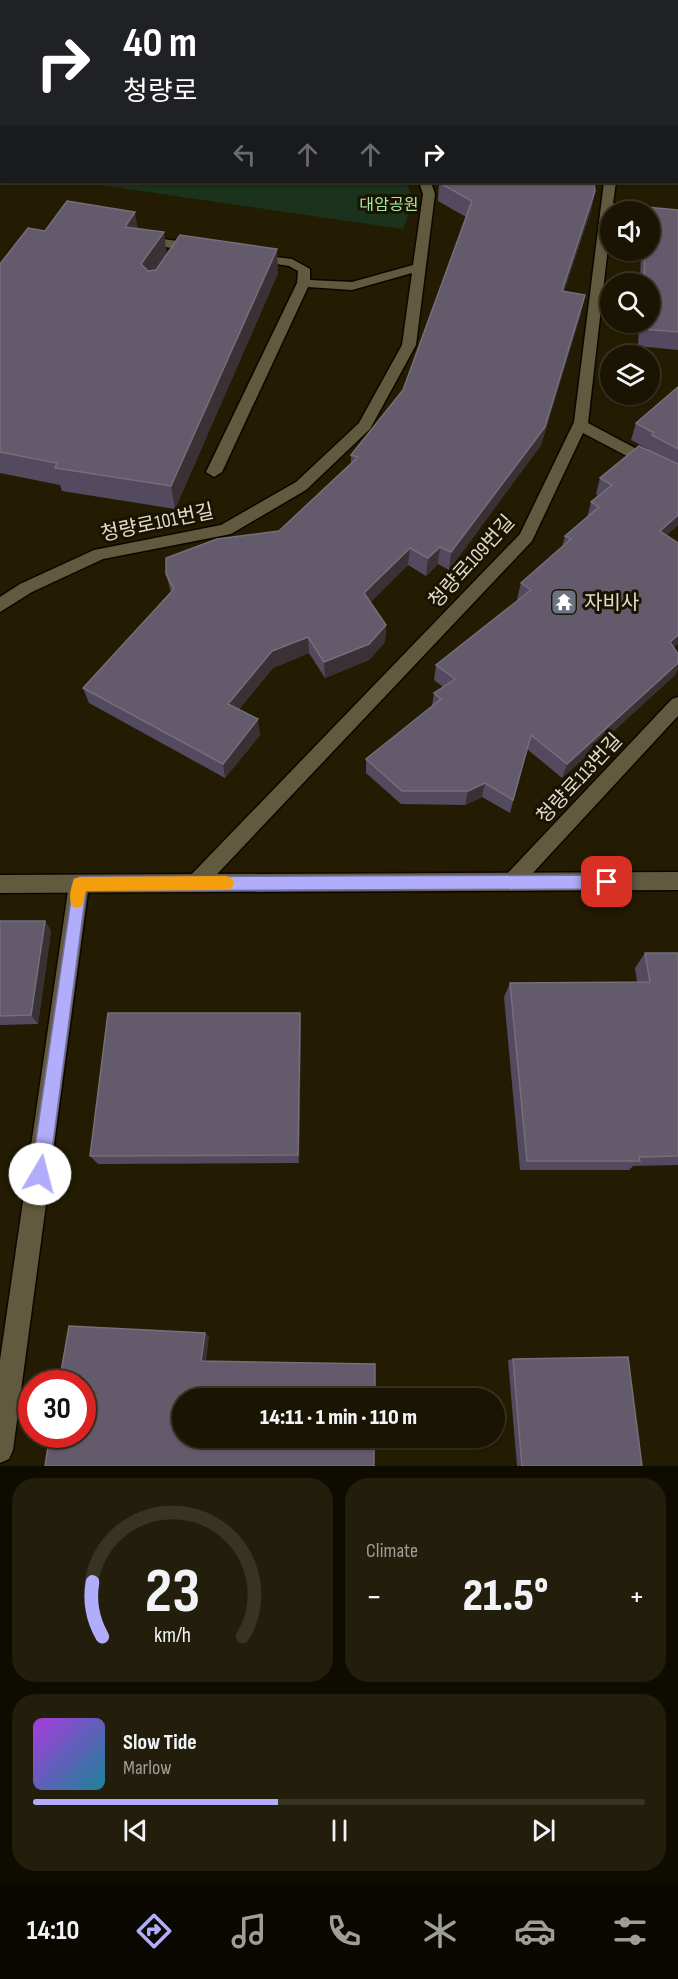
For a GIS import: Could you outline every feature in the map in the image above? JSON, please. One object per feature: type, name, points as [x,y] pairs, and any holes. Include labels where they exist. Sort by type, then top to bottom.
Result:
[{"type":"street","name":"청량로101번길","points":[[0,606],[26,588],[100,554],[225,530],[301,486],[365,426],[409,345],[429,194],[425,183]]},
{"type":"street","name":"청량로109번길","points":[[608,201],[610,183]]},
{"type":"street","points":[[156,242],[180,250],[216,251]]},
{"type":"street","points":[[214,472],[303,283],[304,269],[292,263],[237,254]]},
{"type":"street","name":"청량로109번길","points":[[196,883],[526,537],[579,425],[600,261]]},
{"type":"street","points":[[303,283],[352,286],[419,267]]},
{"type":"street","points":[[579,425],[678,478]]},
{"type":"street","name":"청량로113번길","points":[[512,882],[678,704]]},
{"type":"street","points":[[0,884],[678,881]]},
{"type":"street","points":[[0,1450],[80,884]]},
{"type":"green space","name":"대암공원","points":[[86,183],[407,183],[413,203],[403,229]]},
{"type":"building","points":[[440,183],[594,183],[595,191],[562,291],[585,295],[545,427],[451,552],[440,547],[428,558],[410,548],[364,593],[386,625],[369,644],[324,662],[308,637],[272,651],[228,704],[258,719],[223,764],[83,688],[174,589],[166,574],[166,558],[217,539],[279,531],[358,457],[351,455],[403,390],[472,201]]},
{"type":"building","points":[[67,201],[135,212],[125,227],[164,232],[141,264],[148,271],[156,270],[180,235],[277,249],[171,486],[55,468],[57,463],[0,452],[0,264],[28,228],[45,231]]},
{"type":"building","points":[[660,208],[678,210],[678,332],[660,330],[660,273],[644,273],[645,261],[660,261]]},
{"type":"building","points":[[678,387],[678,449],[636,423],[660,405],[660,402]]},
{"type":"building","points":[[639,446],[678,464],[678,515],[660,531],[678,543],[678,635],[670,642],[678,654],[678,663],[567,764],[531,735],[513,800],[485,783],[468,791],[402,791],[366,759],[441,699],[434,693],[455,679],[436,665],[531,590],[521,583],[571,539],[565,536],[599,507],[591,502],[612,485],[600,478]]},
{"type":"building","points":[[0,921],[45,921],[31,1015],[0,1016]]},
{"type":"building","points":[[645,953],[678,953],[678,1156],[639,1157],[640,1161],[527,1161],[510,983],[650,982]]},
{"type":"building","points":[[108,1013],[300,1013],[298,1155],[90,1156]]},
{"type":"building","points":[[69,1326],[205,1333],[201,1361],[375,1364],[375,1388],[172,1388],[172,1448],[374,1448],[374,1466],[45,1466],[48,1448],[96,1448],[96,1370],[61,1370]]},
{"type":"building","points":[[628,1357],[642,1466],[522,1466],[513,1359]]},
{"type":"slow traffic","points":[[77,901],[80,884],[226,883]]},
{"type":"place","name":"자비사","points":[[564,602]]},
{"type":"route","points":[[40,1174],[80,884],[607,882]]}]
